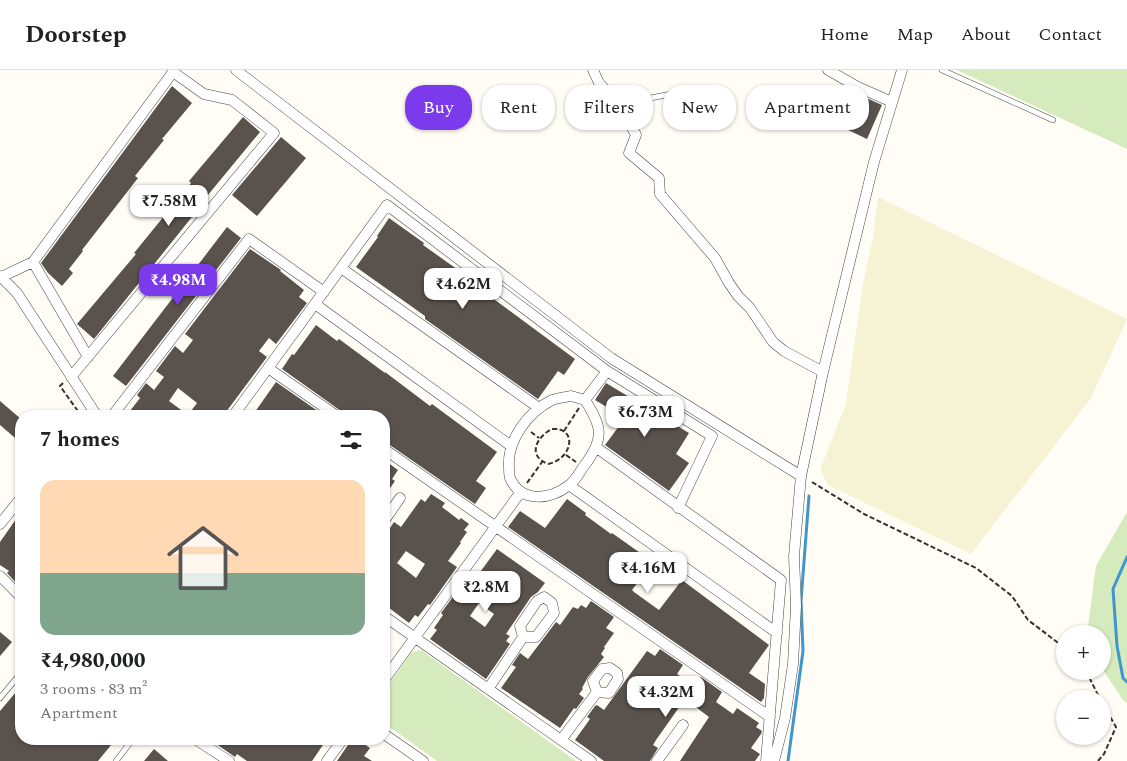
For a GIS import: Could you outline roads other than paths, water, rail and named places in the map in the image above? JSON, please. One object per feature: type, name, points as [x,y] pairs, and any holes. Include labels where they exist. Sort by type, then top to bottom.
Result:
[{"type":"street","points":[[236,70],[611,358],[801,476]]},
{"type":"street","points":[[594,70],[601,85]]},
{"type":"street","points":[[828,70],[858,87],[892,102]]},
{"type":"street","points":[[774,761],[785,718],[793,664],[796,606],[794,556],[801,476],[823,372],[874,162],[902,70]]},
{"type":"street","points":[[71,378],[274,133],[232,100],[204,94],[173,72],[33,262],[1,276],[17,293],[71,378],[92,410]]},
{"type":"street","points":[[633,130],[636,135],[629,153],[659,178],[660,194],[715,258],[729,283],[750,308],[773,342],[784,351],[823,372]]},
{"type":"street","points":[[237,410],[387,205],[606,371],[712,436],[678,508]]},
{"type":"street","points":[[117,410],[250,239],[324,292]]},
{"type":"street","points":[[33,262],[88,357]]},
{"type":"street","points":[[341,268],[539,408]]},
{"type":"street","points":[[315,304],[511,446]]},
{"type":"street","points":[[268,368],[328,410]]},
{"type":"street","points":[[586,400],[606,371]]},
{"type":"street","points":[[571,396],[586,400],[596,417],[600,431],[597,448],[569,486],[549,495],[533,498],[520,493],[509,478],[508,460],[511,446],[526,422],[539,408],[553,400],[571,396]]},
{"type":"street","points":[[597,448],[678,508],[781,580],[766,761]]},
{"type":"street","points":[[390,453],[770,717]]},
{"type":"street","points":[[569,486],[777,633]]},
{"type":"street","points":[[390,671],[413,637],[520,493]]},
{"type":"street","points":[[390,512],[400,498]]},
{"type":"street","points":[[0,524],[15,505]]},
{"type":"street","points":[[0,576],[15,591]]},
{"type":"street","points":[[390,620],[591,761]]},
{"type":"street","points":[[488,689],[523,637]]},
{"type":"street","points":[[561,740],[597,692]]},
{"type":"street","points":[[657,761],[683,725]]},
{"type":"street","points":[[390,739],[418,760]]},
{"type":"street","points":[[204,745],[229,761]]},
{"type":"street","points":[[327,761],[338,745]]},
{"type":"lane","points":[[942,70],[1054,120]]},
{"type":"lane","points":[[0,698],[15,680]]},
{"type":"lane","points":[[116,761],[128,745]]},
{"type":"waterway","points":[[788,761],[803,651],[801,601],[809,496]]},
{"type":"waterway","points":[[1127,557],[1113,589],[1117,646],[1123,678],[1127,682]]}]
